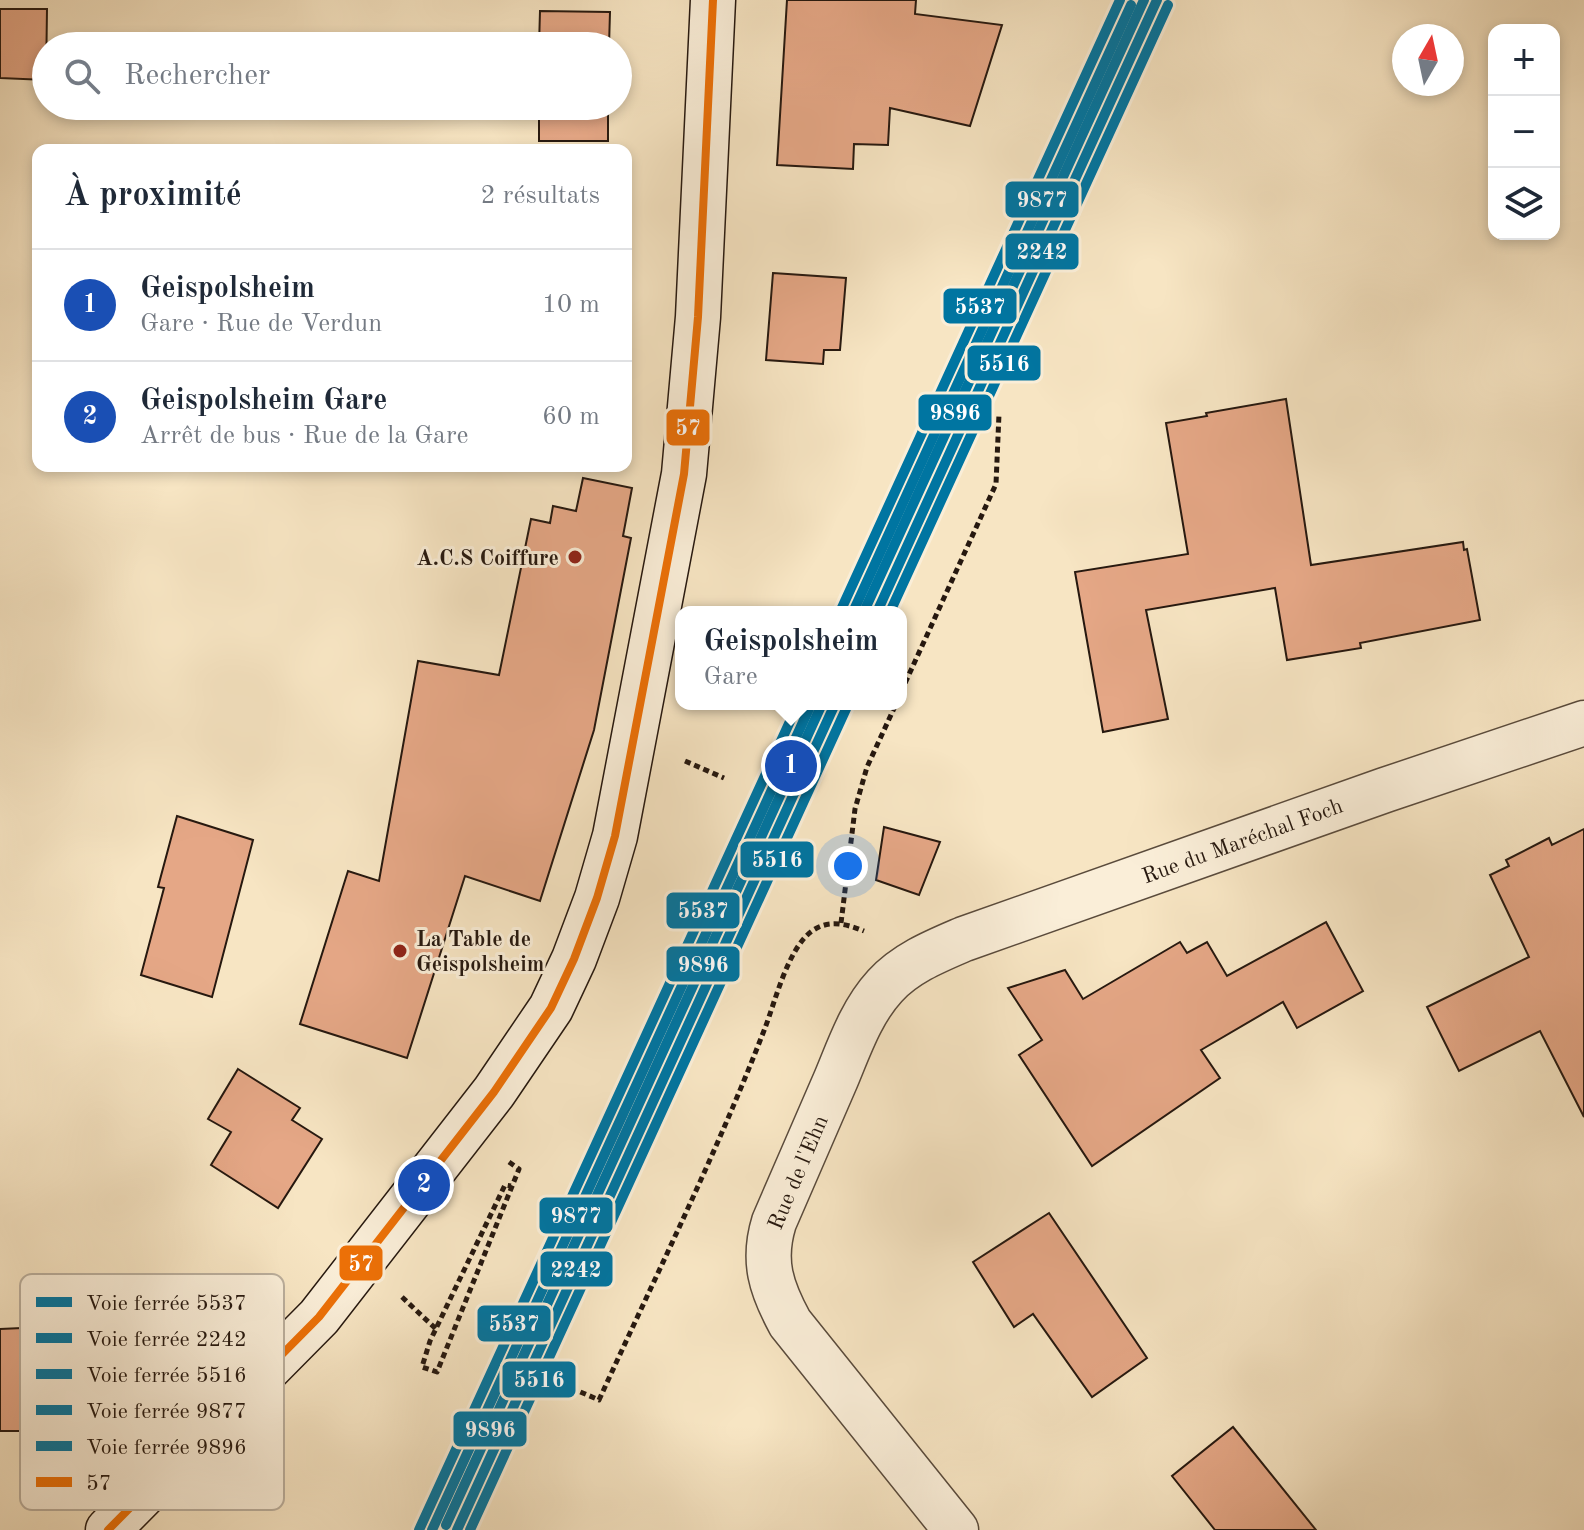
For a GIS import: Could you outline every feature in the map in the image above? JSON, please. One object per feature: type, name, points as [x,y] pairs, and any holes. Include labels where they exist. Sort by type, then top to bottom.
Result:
[{"type":"main road","points":[[284,1352],[319,1317],[466,1131],[522,1053],[551,1008],[597,898],[618,822],[684,474],[698,317],[713,0]]},
{"type":"main road","name":"Rue du Maréchal Foch","points":[[905,969],[929,954],[964,939],[1584,723]]},
{"type":"main road","name":"Rue de l'Ehn","points":[[905,969],[884,986],[851,1044],[774,1222],[767,1245],[769,1268],[775,1292],[790,1323],[956,1530]]},
{"type":"main road","points":[[108,1530],[128,1510]]},
{"type":"path","points":[[907,679],[996,484],[999,414]]},
{"type":"path","points":[[841,923],[855,809],[867,767],[893,710]]},
{"type":"path","points":[[684,761],[724,778]]},
{"type":"path","points":[[562,1384],[599,1400],[750,1068],[790,962],[812,931],[841,923],[879,939],[905,969]]},
{"type":"path","points":[[505,1185],[511,1186],[451,1336],[437,1372],[422,1367],[430,1341],[505,1185]]},
{"type":"building","points":[[787,0],[916,0],[915,14],[1002,25],[970,126],[890,108],[888,145],[854,144],[853,169],[777,165]]},
{"type":"building","points":[[0,9],[47,9],[47,32],[32,32],[32,79],[0,78]]},
{"type":"building","points":[[540,11],[610,12],[609,32],[539,32]]},
{"type":"building","points":[[539,120],[608,120],[608,141],[539,141]]},
{"type":"building","points":[[773,273],[846,278],[840,350],[824,350],[823,364],[766,360]]},
{"type":"building","points":[[1286,399],[1311,565],[1463,542],[1464,550],[1467,549],[1480,620],[1360,643],[1361,648],[1287,660],[1275,588],[1146,610],[1168,719],[1103,732],[1075,572],[1188,554],[1166,423]]},
{"type":"building","points":[[583,478],[632,488],[623,536],[631,538],[594,730],[540,901],[465,876],[407,1058],[300,1024],[348,871],[379,881],[418,661],[499,675],[531,519],[550,523],[553,506],[576,511]]},
{"type":"building","points":[[177,816],[253,840],[212,997],[141,975],[164,888],[158,887]]},
{"type":"building","points":[[884,827],[940,842],[919,895],[876,880]]},
{"type":"building","points":[[1584,829],[1584,1117],[1540,1031],[1459,1071],[1427,1007],[1529,957],[1490,875],[1509,866],[1506,860],[1549,838],[1552,845]]},
{"type":"building","points":[[1326,922],[1363,991],[1297,1028],[1283,1002],[1201,1050],[1220,1078],[1092,1166],[1019,1055],[1042,1040],[1008,988],[1065,970],[1083,999],[1180,942],[1187,953],[1207,942],[1227,976]]},
{"type":"building","points":[[238,1069],[300,1108],[292,1120],[322,1139],[278,1208],[211,1165],[231,1132],[208,1119]]},
{"type":"building","points":[[1049,1213],[1147,1358],[1092,1397],[1033,1314],[1014,1327],[973,1262]]},
{"type":"building","points":[[20,1328],[20,1431],[0,1431],[0,1329]]},
{"type":"building","points":[[1233,1427],[1316,1530],[1215,1530],[1172,1476]]},
{"type":"rail line","name":"5537","points":[[843,606],[1120,0]]},
{"type":"rail line","name":"9896","points":[[866,606],[1144,0]]},
{"type":"rail line","name":"2242","points":[[880,606],[1157,0]]},
{"type":"rail line","name":"9877","points":[[856,606],[1131,5]]},
{"type":"rail line","name":"5516","points":[[893,606],[1168,5]]},
{"type":"rail line","name":"5537","points":[[419,1530],[795,710]]},
{"type":"rail line","name":"9877","points":[[432,1530],[809,710]]},
{"type":"rail line","name":"9896","points":[[446,1525],[819,710]]},
{"type":"rail line","name":"2242","points":[[457,1530],[832,710]]},
{"type":"rail line","name":"5516","points":[[470,1530],[846,710]]},
{"type":"transit line","name":"57","points":[[284,1352],[319,1317],[494,1092],[551,1008],[597,898],[615,836],[684,474],[698,317],[713,0]]},
{"type":"transit line","name":"57","points":[[108,1530],[128,1510]]},
{"type":"place","name":"A.C.S Coiffure","points":[[575,557]]},
{"type":"place","name":"Geispolsheim","points":[[791,766]]},
{"type":"place","name":"La Table de Geispolsheim","points":[[400,951]]},
{"type":"place","name":"Geispolsheim Gare","points":[[424,1185]]}]
